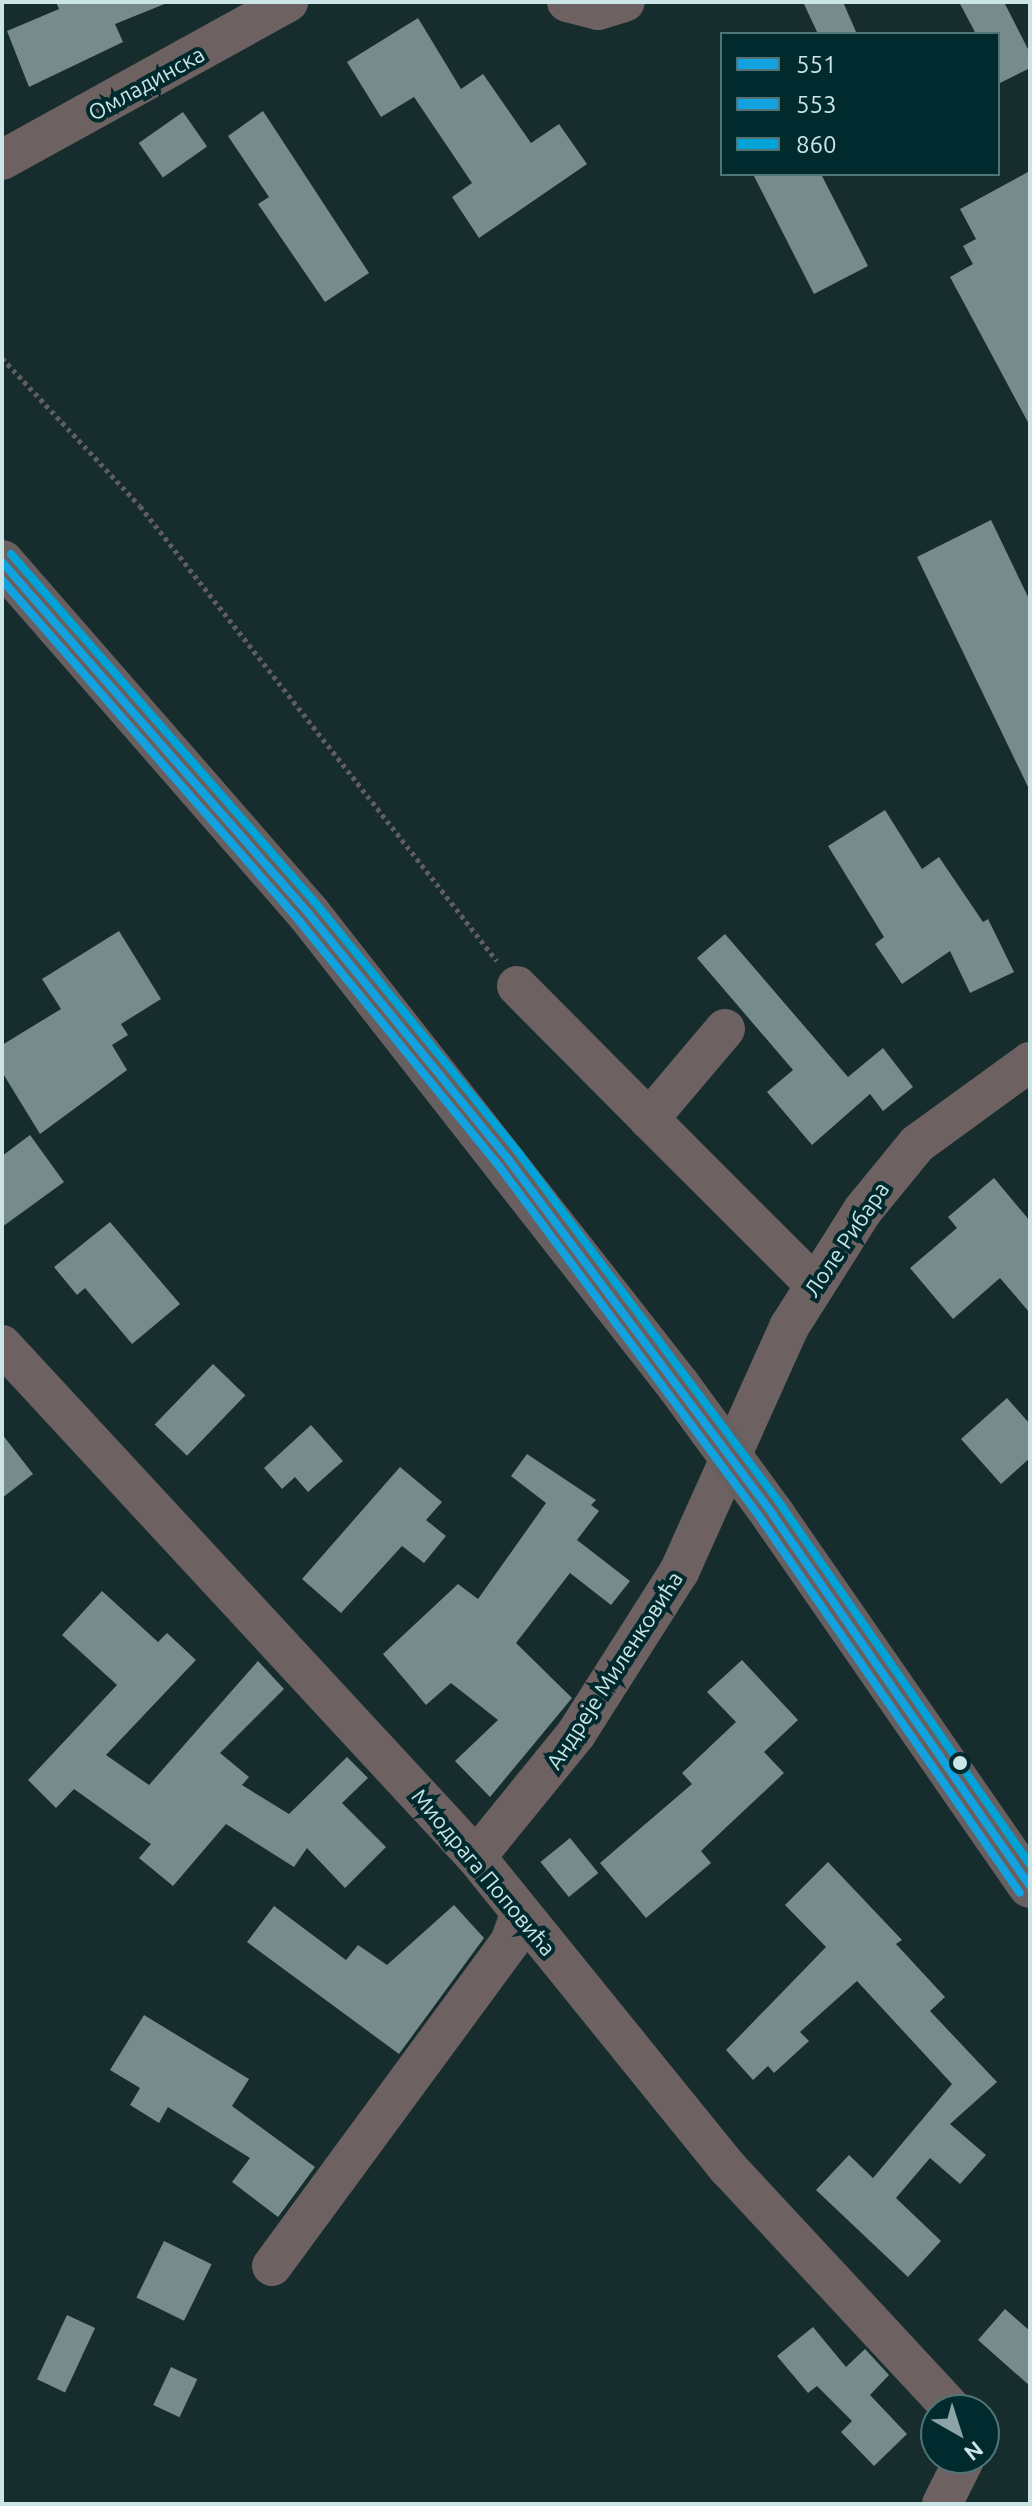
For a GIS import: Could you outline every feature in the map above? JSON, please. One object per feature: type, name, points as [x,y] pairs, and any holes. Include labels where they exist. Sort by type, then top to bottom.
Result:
[{"type":"main road","points":[[2,562],[309,914],[678,1385],[773,1515],[1030,1886]]},
{"type":"street","name":"Омладинска","points":[[2,160],[288,2]]},
{"type":"street","points":[[567,2],[598,10],[625,2]]},
{"type":"street","points":[[517,986],[814,1284]]},
{"type":"street","points":[[649,1119],[725,1029]]},
{"type":"street","name":"Лоле Рибара","points":[[729,1469],[814,1284],[917,1144],[1030,1062]]},
{"type":"street","name":"Миодрага Поповића","points":[[2,1345],[476,1857],[729,2169],[885,2329],[940,2394]]},
{"type":"street","name":"Андреје Миленковића","points":[[476,1857],[620,1669],[679,1572],[729,1469]]},
{"type":"street","points":[[272,2266],[510,1942],[520,1914]]},
{"type":"street","points":[[942,2504],[957,2474]]},
{"type":"path","points":[[2,358],[140,506],[517,986]]},
{"type":"building","points":[[56,2],[167,3],[115,24],[123,42],[29,87],[7,31],[59,9]]},
{"type":"building","points":[[803,2],[843,2],[856,32],[817,32]]},
{"type":"building","points":[[959,2],[1004,2],[1030,53],[1030,68],[1000,83],[1000,32],[975,32]]},
{"type":"building","points":[[418,18],[461,89],[483,74],[531,143],[559,124],[587,164],[479,238],[452,197],[472,183],[414,97],[381,117],[347,62]]},
{"type":"building","points":[[263,111],[369,273],[325,302],[258,204],[269,197],[228,136]]},
{"type":"building","points":[[183,112],[207,146],[163,177],[139,143]]},
{"type":"building","points":[[1030,171],[1030,426],[950,277],[973,264],[963,246],[976,239],[960,209]]},
{"type":"building","points":[[754,176],[822,176],[868,266],[814,294]]},
{"type":"building","points":[[991,520],[1030,601],[1030,791],[917,557]]},
{"type":"building","points":[[885,810],[922,869],[939,857],[983,922],[988,919],[1014,972],[970,993],[950,951],[902,984],[875,944],[884,937],[828,846]]},
{"type":"building","points":[[119,931],[161,999],[121,1024],[128,1035],[112,1045],[127,1070],[40,1134],[2,1072],[2,1045],[61,1009],[42,979]]},
{"type":"building","points":[[725,934],[848,1077],[883,1048],[913,1087],[883,1111],[870,1094],[812,1145],[767,1092],[793,1070],[697,958]]},
{"type":"building","points":[[30,1135],[64,1182],[2,1227],[2,1156]]},
{"type":"building","points":[[994,1178],[1030,1221],[1030,1313],[1000,1278],[953,1319],[910,1268],[957,1228],[948,1217]]},
{"type":"building","points":[[110,1222],[180,1304],[132,1344],[85,1288],[77,1295],[54,1267]]},
{"type":"building","points":[[213,1364],[245,1395],[187,1456],[155,1424]]},
{"type":"building","points":[[1007,1398],[1030,1424],[1030,1458],[1001,1484],[961,1439]]},
{"type":"building","points":[[311,1425],[343,1461],[308,1492],[295,1477],[282,1489],[264,1468]]},
{"type":"building","points":[[2,1434],[33,1474],[2,1498]]},
{"type":"building","points":[[527,1454],[596,1500],[591,1505],[599,1511],[577,1540],[630,1581],[611,1605],[570,1573],[516,1643],[572,1698],[490,1797],[455,1761],[498,1720],[451,1683],[426,1705],[383,1654],[458,1584],[478,1599],[546,1503],[511,1476]]},
{"type":"building","points":[[400,1467],[442,1502],[426,1520],[446,1536],[424,1563],[402,1546],[341,1613],[302,1579]]},
{"type":"building","points":[[102,1591],[158,1642],[167,1633],[196,1660],[106,1755],[149,1785],[258,1661],[284,1689],[220,1753],[249,1777],[242,1785],[289,1814],[347,1757],[368,1778],[342,1803],[386,1847],[345,1888],[307,1848],[294,1867],[226,1824],[173,1886],[139,1858],[151,1844],[74,1789],[56,1808],[28,1780],[117,1685],[62,1635]]},
{"type":"building","points":[[742,1660],[798,1720],[764,1752],[784,1773],[701,1851],[711,1863],[646,1918],[600,1863],[692,1784],[682,1773],[736,1722],[707,1692]]},
{"type":"building","points":[[570,1838],[598,1873],[569,1897],[540,1862]]},
{"type":"building","points":[[828,1862],[902,1940],[896,1944],[945,1997],[930,2011],[997,2082],[950,2124],[986,2155],[960,2184],[930,2158],[896,2198],[941,2241],[908,2277],[816,2190],[849,2155],[873,2178],[952,2084],[857,1981],[800,2032],[809,2041],[774,2073],[768,2066],[753,2080],[726,2050],[826,1947],[785,1905]]},
{"type":"building","points":[[454,1905],[484,1938],[399,2054],[247,1942],[274,1906],[346,1960],[358,1945],[387,1965]]},
{"type":"building","points":[[144,2015],[249,2079],[232,2106],[315,2167],[278,2217],[232,2182],[250,2158],[168,2107],[159,2123],[130,2105],[140,2088],[110,2070]]},
{"type":"building","points":[[164,2241],[212,2264],[184,2321],[136,2298]]},
{"type":"building","points":[[1005,2309],[1030,2331],[1030,2386],[978,2340]]},
{"type":"building","points":[[67,2315],[95,2328],[65,2392],[37,2379]]},
{"type":"building","points":[[813,2327],[846,2367],[865,2349],[889,2375],[870,2395],[907,2434],[874,2466],[841,2432],[852,2421],[817,2386],[808,2393],[777,2356]]},
{"type":"building","points":[[171,2367],[197,2379],[180,2417],[153,2405]]},
{"type":"transit line","name":"860","points":[[11,554],[318,906],[518,1152],[783,1508],[1030,1865]]},
{"type":"transit line","name":"551","points":[[2,562],[309,914],[508,1159],[773,1515],[1030,1886]]},
{"type":"transit line","name":"553","points":[[2,580],[300,922],[499,1166],[763,1522],[1020,1893]]}]
